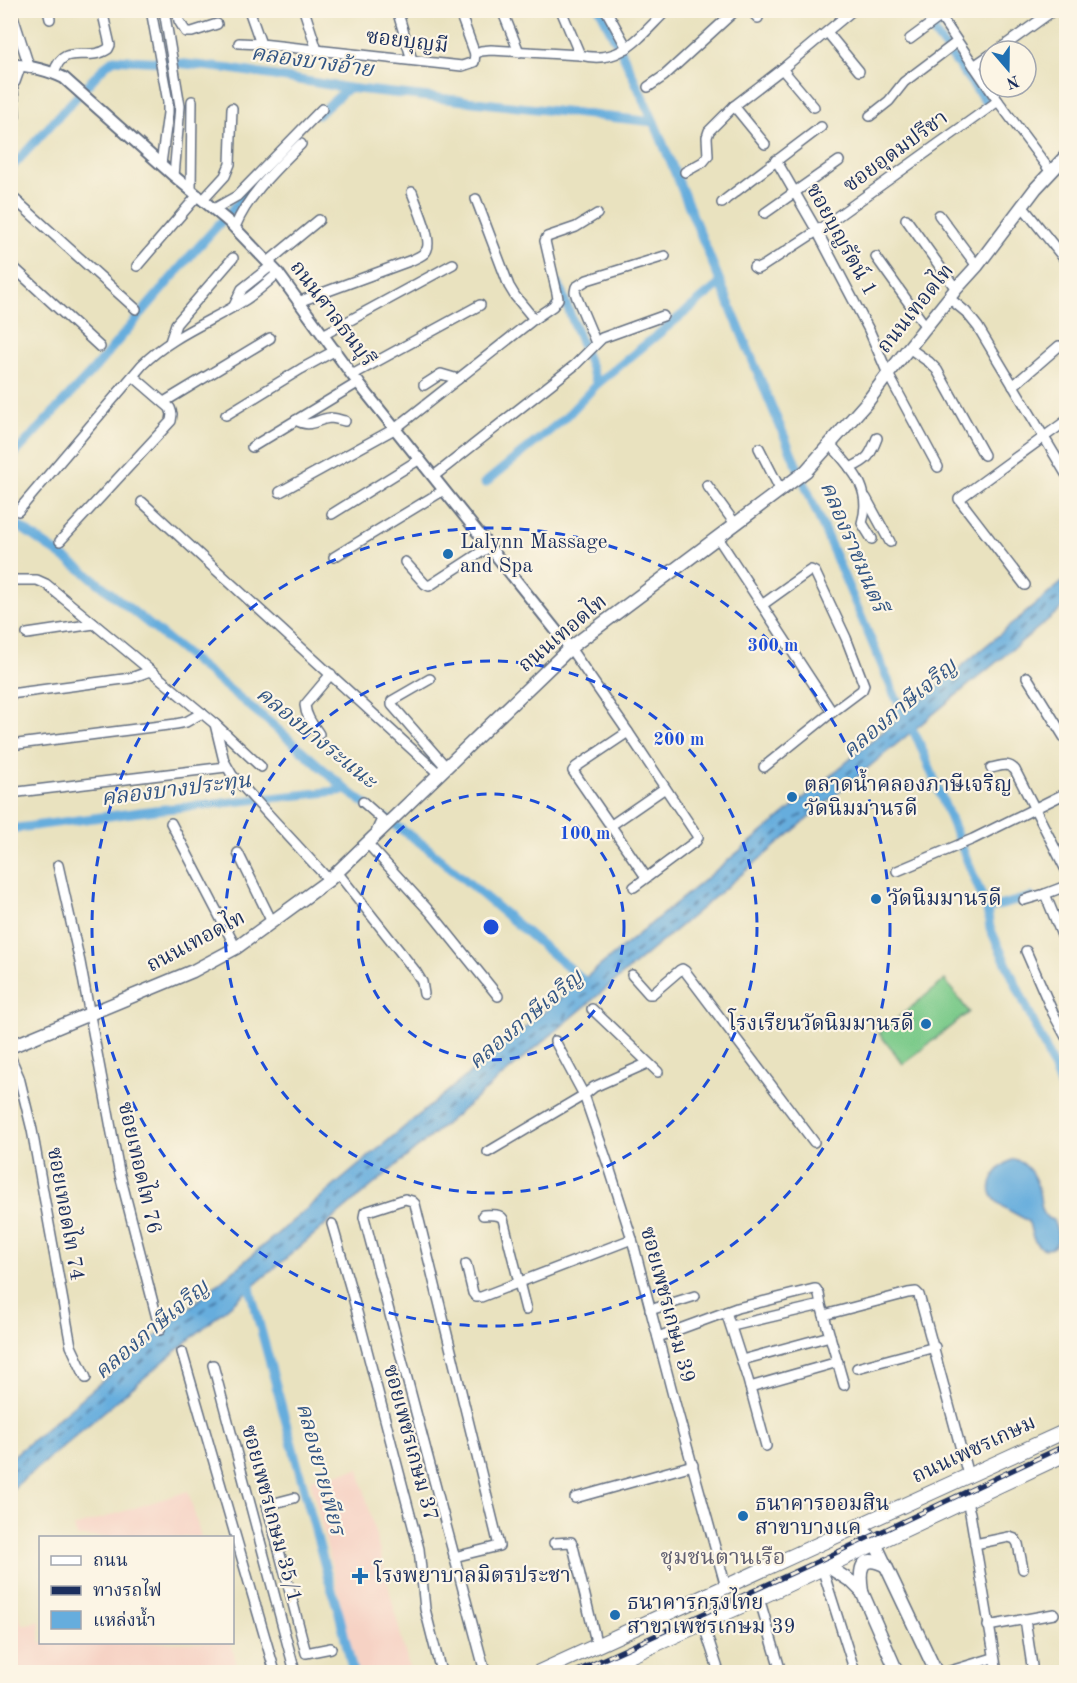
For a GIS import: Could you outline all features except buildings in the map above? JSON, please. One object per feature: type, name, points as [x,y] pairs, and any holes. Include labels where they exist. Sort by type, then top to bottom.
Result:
[{"type":"main road","name":"ถนนเทอดไท","points":[[10,1047],[173,980],[236,948],[333,876],[570,648],[806,471],[868,402],[1036,188],[1066,156]]},
{"type":"main road","name":"ถนนเพชรเกษม","points":[[539,1672],[1066,1431]]},
{"type":"main road","name":"ถนนเพชรเกษม","points":[[599,1670],[759,1598],[1066,1454]]},
{"type":"main road","points":[[860,1525],[875,1544],[936,1672]]},
{"type":"main road","points":[[886,1566],[873,1561],[866,1563],[861,1566],[860,1574],[862,1592],[897,1672]]},
{"type":"main road","points":[[825,1567],[852,1582],[862,1592]]},
{"type":"main road","points":[[594,1647],[587,1655],[588,1661],[599,1670]]},
{"type":"main road","points":[[576,1656],[582,1659],[586,1666],[585,1672]]},
{"type":"street","points":[[10,122],[15,117],[13,93],[20,65],[11,10]]},
{"type":"street","points":[[54,73],[57,63],[66,56],[97,53],[108,49],[110,45],[102,10]]},
{"type":"street","points":[[151,10],[168,102],[161,164]]},
{"type":"street","points":[[164,10],[180,102],[174,176]]},
{"type":"street","points":[[177,10],[179,21],[186,32],[217,24]]},
{"type":"street","points":[[249,10],[261,44]]},
{"type":"street","points":[[304,10],[317,50]]},
{"type":"street","points":[[398,10],[412,60]]},
{"type":"street","points":[[459,10],[475,54]]},
{"type":"street","points":[[502,10],[519,52]]},
{"type":"street","points":[[561,10],[580,55]]},
{"type":"street","points":[[606,10],[626,49]]},
{"type":"street","name":"ซอยบุญมี","points":[[239,43],[462,66],[474,62],[475,54],[491,50],[580,55],[592,58],[613,56],[626,49],[667,10]]},
{"type":"street","points":[[648,87],[664,76],[736,10]]},
{"type":"street","points":[[750,10],[758,18]]},
{"type":"street","points":[[685,172],[703,162],[708,156],[709,131],[734,106],[827,32],[842,14],[853,10]]},
{"type":"street","points":[[1014,39],[1054,10]]},
{"type":"street","points":[[910,39],[938,14],[1051,172]]},
{"type":"street","points":[[827,32],[859,71]]},
{"type":"street","points":[[870,116],[889,101],[904,82],[957,42]]},
{"type":"street","points":[[974,66],[978,64]]},
{"type":"street","name":"ถนนศาลธนบุรี","points":[[20,65],[54,73],[64,78],[225,218],[272,267],[356,378],[570,648]]},
{"type":"street","points":[[782,69],[814,107]]},
{"type":"street","name":"ซอยอุดมปรีชา","points":[[754,267],[757,269],[763,266],[817,231],[998,100]]},
{"type":"street","points":[[192,101],[197,195]]},
{"type":"street","points":[[734,106],[765,144]]},
{"type":"street","points":[[136,266],[197,195],[225,176],[230,164],[231,108]]},
{"type":"street","points":[[225,218],[237,196],[322,109]]},
{"type":"street","points":[[168,113],[180,114]]},
{"type":"street","points":[[722,203],[821,128]]},
{"type":"street","points":[[225,218],[241,213],[253,196],[301,144]]},
{"type":"street","name":"ซอยบุญรัตน์ 1","points":[[776,160],[817,231],[869,330],[888,374],[938,466]]},
{"type":"street","points":[[765,213],[838,161]]},
{"type":"street","points":[[298,302],[412,260],[427,251],[429,242],[412,192]]},
{"type":"street","points":[[10,195],[136,309]]},
{"type":"street","points":[[476,198],[509,286],[534,319]]},
{"type":"street","points":[[1023,207],[1066,261]]},
{"type":"street","points":[[280,492],[396,428],[553,306],[558,299],[545,241],[547,237],[576,227],[597,214]]},
{"type":"street","points":[[939,215],[977,266]]},
{"type":"street","points":[[906,219],[953,293],[978,327],[1066,474]]},
{"type":"street","points":[[18,511],[155,353],[170,342],[246,300],[272,267],[319,220]]},
{"type":"street","points":[[590,349],[575,292],[576,286],[587,280],[665,255]]},
{"type":"street","points":[[876,257],[926,327]]},
{"type":"street","points":[[170,342],[176,324],[233,258]]},
{"type":"street","points":[[10,264],[100,347]]},
{"type":"street","points":[[323,335],[453,264]]},
{"type":"street","points":[[252,447],[296,420],[356,378],[480,305]]},
{"type":"street","points":[[434,476],[575,365],[607,335],[663,316]]},
{"type":"street","points":[[164,402],[270,338]]},
{"type":"street","points":[[1013,386],[1059,346]]},
{"type":"street","points":[[909,348],[937,370],[984,454]]},
{"type":"street","points":[[226,415],[336,350]]},
{"type":"street","points":[[424,385],[441,374],[458,379]]},
{"type":"street","points":[[60,541],[171,421],[170,408],[133,376]]},
{"type":"street","points":[[296,420],[309,424],[327,418],[345,421]]},
{"type":"street","points":[[1025,585],[959,499],[1066,421]]},
{"type":"street","points":[[850,468],[861,464],[870,455],[877,438]]},
{"type":"street","points":[[831,445],[850,468],[890,542]]},
{"type":"street","points":[[759,448],[781,491]]},
{"type":"street","points":[[332,514],[420,459]]},
{"type":"street","points":[[707,485],[736,525]]},
{"type":"street","points":[[334,557],[444,490]]},
{"type":"street","points":[[865,496],[866,504],[862,523],[872,540]]},
{"type":"street","points":[[142,502],[331,674],[442,770]]},
{"type":"street","points":[[718,538],[832,712]]},
{"type":"street","points":[[405,562],[429,586],[489,547]]},
{"type":"street","points":[[762,605],[811,570],[815,572],[864,682],[862,690],[764,767]]},
{"type":"street","points":[[17,580],[40,581],[202,713],[261,767]]},
{"type":"street","points":[[27,634],[94,624]]},
{"type":"street","points":[[570,648],[698,837],[696,841],[634,887]]},
{"type":"street","points":[[10,694],[131,678],[150,670]]},
{"type":"street","points":[[320,735],[306,713],[306,705],[331,674]]},
{"type":"street","points":[[1027,677],[1066,740]]},
{"type":"street","points":[[430,679],[392,701],[392,705],[442,770]]},
{"type":"street","points":[[10,745],[176,724],[186,722],[202,713]]},
{"type":"street","points":[[215,724],[226,767],[275,822],[333,876],[416,972],[422,982],[424,994]]},
{"type":"street","points":[[628,732],[573,771],[646,877]]},
{"type":"street","points":[[992,768],[1011,765],[1066,870]]},
{"type":"street","points":[[10,793],[226,767]]},
{"type":"street","points":[[610,826],[665,788]]},
{"type":"street","points":[[897,871],[973,839],[1066,793]]},
{"type":"street","points":[[363,802],[382,819],[371,841],[498,996]]},
{"type":"street","points":[[171,823],[236,948]]},
{"type":"street","points":[[238,853],[272,922]]},
{"type":"street","name":"ซอยเทอดไท 76","points":[[58,865],[80,962],[119,1171],[160,1329]]},
{"type":"street","points":[[1024,900],[1066,886]]},
{"type":"street","points":[[1045,894],[1066,945]]},
{"type":"street","points":[[1026,951],[1066,1037]]},
{"type":"street","points":[[632,975],[649,994],[652,994],[680,970],[685,971],[814,1142]]},
{"type":"street","points":[[592,1009],[658,1072]]},
{"type":"street","name":"ซอยเพชรเกษม 39","points":[[555,1041],[584,1095],[632,1239],[726,1587]]},
{"type":"street","name":"ซอยเทอดไท 74","points":[[10,1056],[19,1077],[32,1130],[71,1346],[86,1378]]},
{"type":"street","points":[[488,1152],[594,1087],[648,1063]]},
{"type":"street","points":[[454,1557],[499,1546],[414,1204],[405,1199],[365,1212],[364,1217],[454,1557],[485,1672]]},
{"type":"street","points":[[483,1215],[496,1214],[504,1219],[526,1310]]},
{"type":"street","name":"ซอยเพชรเกษม 37","points":[[332,1224],[419,1549],[425,1609],[441,1672]]},
{"type":"street","points":[[466,1264],[473,1293],[476,1297],[481,1297],[632,1239]]},
{"type":"street","points":[[658,1337],[772,1298],[816,1289],[844,1385]]},
{"type":"street","points":[[824,1316],[916,1292],[922,1300],[968,1475]]},
{"type":"street","points":[[650,1310],[695,1296]]},
{"type":"street","points":[[732,1326],[821,1305]]},
{"type":"street","points":[[726,1312],[766,1446]]},
{"type":"street","points":[[742,1360],[830,1336]]},
{"type":"street","points":[[857,1368],[934,1347]]},
{"type":"street","points":[[182,1352],[275,1672]]},
{"type":"street","points":[[750,1387],[838,1362]]},
{"type":"street","name":"ซอยเพชรเกษม 35/1","points":[[213,1365],[295,1672]]},
{"type":"street","points":[[575,1498],[693,1465]]},
{"type":"street","points":[[294,1498],[267,1506],[306,1653],[332,1648]]},
{"type":"street","points":[[966,1500],[997,1672]]},
{"type":"street","points":[[975,1544],[1009,1537],[1014,1539],[1018,1545],[1023,1569]]},
{"type":"street","points":[[554,1543],[571,1542],[573,1546],[594,1647]]},
{"type":"street","points":[[825,1567],[855,1672]]},
{"type":"street","points":[[759,1598],[780,1672]]},
{"type":"street","points":[[988,1626],[1054,1614]]},
{"type":"street","points":[[1025,1619],[1032,1666]]},
{"type":"street","points":[[703,1623],[718,1672]]},
{"type":"street","points":[[289,1649],[304,1645]]},
{"type":"street","points":[[946,1672],[993,1658]]},
{"type":"shaded area","name":"โรงพยาบาลมิตรประชา","points":[[359,1469],[410,1672],[358,1672],[310,1479]]},
{"type":"shaded area","points":[[188,1491],[201,1536],[77,1536],[74,1527]]},
{"type":"shaded area","points":[[10,1586],[22,1625],[39,1621],[39,1644],[231,1644],[239,1672],[11,1672]]},
{"type":"green space","points":[[945,980],[969,1012],[903,1064],[879,1033]]},
{"type":"water","points":[[1066,579],[1066,605],[882,756],[11,1490],[11,1458],[391,1138]]},
{"type":"water","points":[[1014,1159],[1024,1164],[1031,1172],[1038,1187],[1043,1213],[1053,1220],[1058,1237],[1052,1248],[1045,1249],[1039,1246],[1033,1238],[1028,1221],[1000,1205],[991,1193],[990,1186],[995,1175],[1007,1162]]},
{"type":"waterway","name":"คลองราชมนตรี","points":[[600,10],[654,122],[894,694],[919,742],[987,909],[990,928],[1047,1052],[1066,1100]]},
{"type":"waterway","points":[[954,10],[932,30],[986,102]]},
{"type":"waterway","name":"คลองบางอ้าย","points":[[10,169],[114,59],[231,69],[348,88],[654,122]]},
{"type":"waterway","points":[[318,115],[348,88]]},
{"type":"waterway","points":[[10,459],[94,369],[191,255],[268,170]]},
{"type":"waterway","points":[[485,483],[565,418],[597,384],[721,283]]},
{"type":"waterway","points":[[559,285],[597,384]]},
{"type":"waterway","name":"คลองบางระแนะ","points":[[10,520],[86,573],[268,721],[369,807]]},
{"type":"waterway","name":"คลองบางประทุน","points":[[10,829],[155,810],[347,790]]},
{"type":"waterway","name":"คลองบางระแนะ","points":[[385,818],[425,846],[590,986]]},
{"type":"waterway","points":[[987,909],[1031,897]]},
{"type":"waterway","name":"คลองยายเพียร","points":[[249,1278],[251,1293],[353,1672]]},
{"type":"ferry route","points":[[10,1472],[161,1346],[174,1344],[180,1329],[303,1228],[326,1221],[331,1204],[547,1025],[563,1024],[568,1009],[794,819],[817,808],[823,794],[1066,591]]},
{"type":"railway","points":[[575,1672],[1066,1445]]},
{"type":"place","name":"Lalynn Massage and Spa","points":[[448,554]]},
{"type":"place","name":"ตลาดน้ำคลองภาษีเจริญ วัดนิมมานรดี","points":[[792,797]]},
{"type":"place","name":"วัดนิมมานรดี","points":[[876,899]]},
{"type":"place","name":"โรงเรียนวัดนิมมานรดี","points":[[926,1024]]},
{"type":"place","name":"ธนาคารออมสิน สาขาบางแค","points":[[743,1516]]},
{"type":"place","name":"โรงพยาบาลมิตรประชา","points":[[360,1576]]},
{"type":"place","name":"ธนาคารกรุงไทย สาขาเพชรเกษม 39","points":[[615,1615]]},
{"type":"district","name":"ชุมชนตานเรือ","points":[[723,1558]]},
{"type":"water label","name":"คลองภาษีเจริญ","points":[[900,709]]},
{"type":"water label","name":"คลองภาษีเจริญ","points":[[526,1020]]},
{"type":"water label","name":"คลองภาษีเจริญ","points":[[152,1330]]}]
